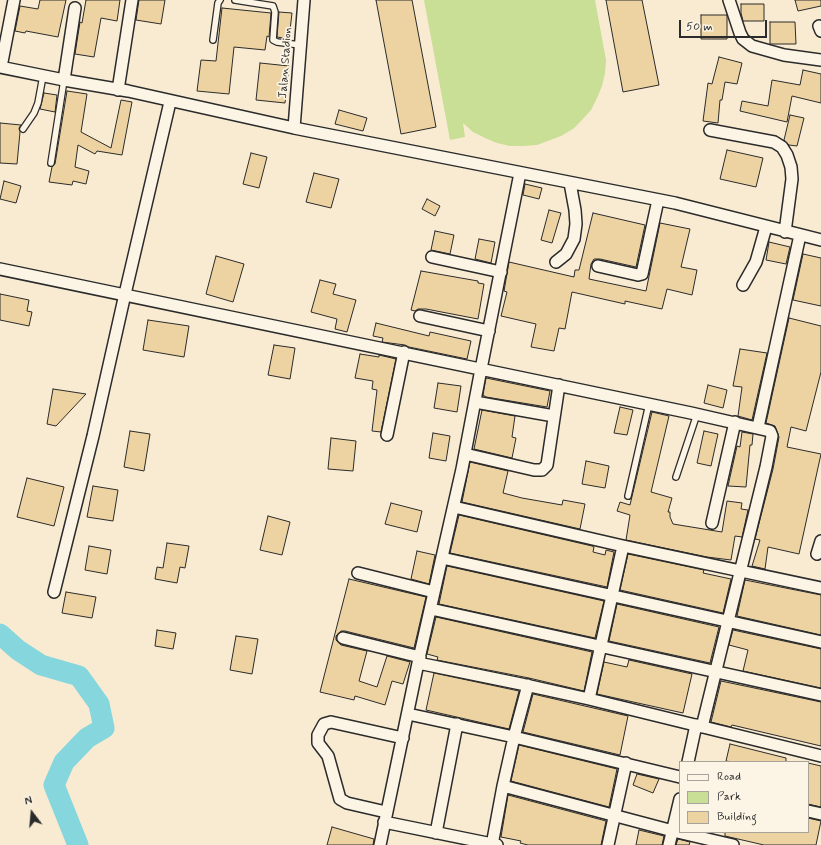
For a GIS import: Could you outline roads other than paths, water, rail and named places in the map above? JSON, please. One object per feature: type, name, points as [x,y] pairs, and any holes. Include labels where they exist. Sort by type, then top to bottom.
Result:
[{"type":"street","points":[[14,0],[0,67],[118,90],[294,128],[658,200],[821,240]]},
{"type":"street","points":[[118,90],[132,0]]},
{"type":"street","name":"Jalan Stadion","points":[[294,128],[304,0]]},
{"type":"street","points":[[729,0],[740,33],[752,46],[784,55],[821,60]]},
{"type":"street","points":[[64,80],[75,8]]},
{"type":"street","points":[[54,592],[93,436],[124,294],[170,102]]},
{"type":"street","points":[[710,130],[774,142],[782,147],[788,155],[792,179],[786,232]]},
{"type":"street","points":[[380,845],[419,660],[454,507],[520,173]]},
{"type":"street","points":[[556,262],[566,254],[574,239],[576,210],[570,183]]},
{"type":"street","points":[[598,266],[638,275],[642,274],[658,200]]},
{"type":"street","points":[[743,285],[756,262],[766,227]]},
{"type":"street","points":[[758,427],[800,235]]},
{"type":"street","points":[[432,257],[501,272]]},
{"type":"street","points":[[0,269],[404,352],[735,422],[770,431],[772,436],[741,571],[688,761]]},
{"type":"street","points":[[420,316],[489,332]]},
{"type":"street","points":[[386,435],[404,352]]},
{"type":"street","points":[[465,454],[534,470],[542,470],[547,465],[559,385]]},
{"type":"street","points":[[475,402],[554,416]]},
{"type":"street","points":[[712,523],[735,422]]},
{"type":"street","points":[[454,507],[623,546],[821,588]]},
{"type":"street","points":[[817,554],[821,541]]},
{"type":"street","points":[[589,699],[613,597],[623,546]]},
{"type":"street","points":[[442,558],[821,642]]},
{"type":"street","points":[[358,573],[434,592]]},
{"type":"street","points":[[431,609],[821,695]]},
{"type":"street","points":[[343,638],[419,660],[589,699],[821,756]]},
{"type":"street","points":[[403,738],[331,722],[324,724],[318,735],[318,743],[328,756],[342,801],[385,817],[436,833],[494,845],[503,786],[528,685]]},
{"type":"street","points":[[408,714],[514,737],[679,777]]},
{"type":"street","points":[[436,833],[457,724]]},
{"type":"street","points":[[608,845],[626,763]]},
{"type":"street","points":[[503,786],[679,832]]},
{"type":"street","points":[[669,845],[679,804]]},
{"type":"street","points":[[809,811],[821,814]]},
{"type":"street","points":[[682,833],[733,845]]},
{"type":"lane","points":[[213,40],[218,3],[220,0]]},
{"type":"lane","points":[[235,0],[272,6],[275,12],[273,40],[277,42],[300,45]]},
{"type":"lane","points":[[23,129],[34,113],[38,103],[42,76]]},
{"type":"lane","points":[[51,163],[64,80]]},
{"type":"lane","points":[[628,496],[649,404]]},
{"type":"lane","points":[[676,476],[697,414]]},
{"type":"waterway","points":[[0,634],[18,650],[41,665],[79,676],[99,704],[104,728],[87,738],[64,762],[54,785],[78,845]]}]
